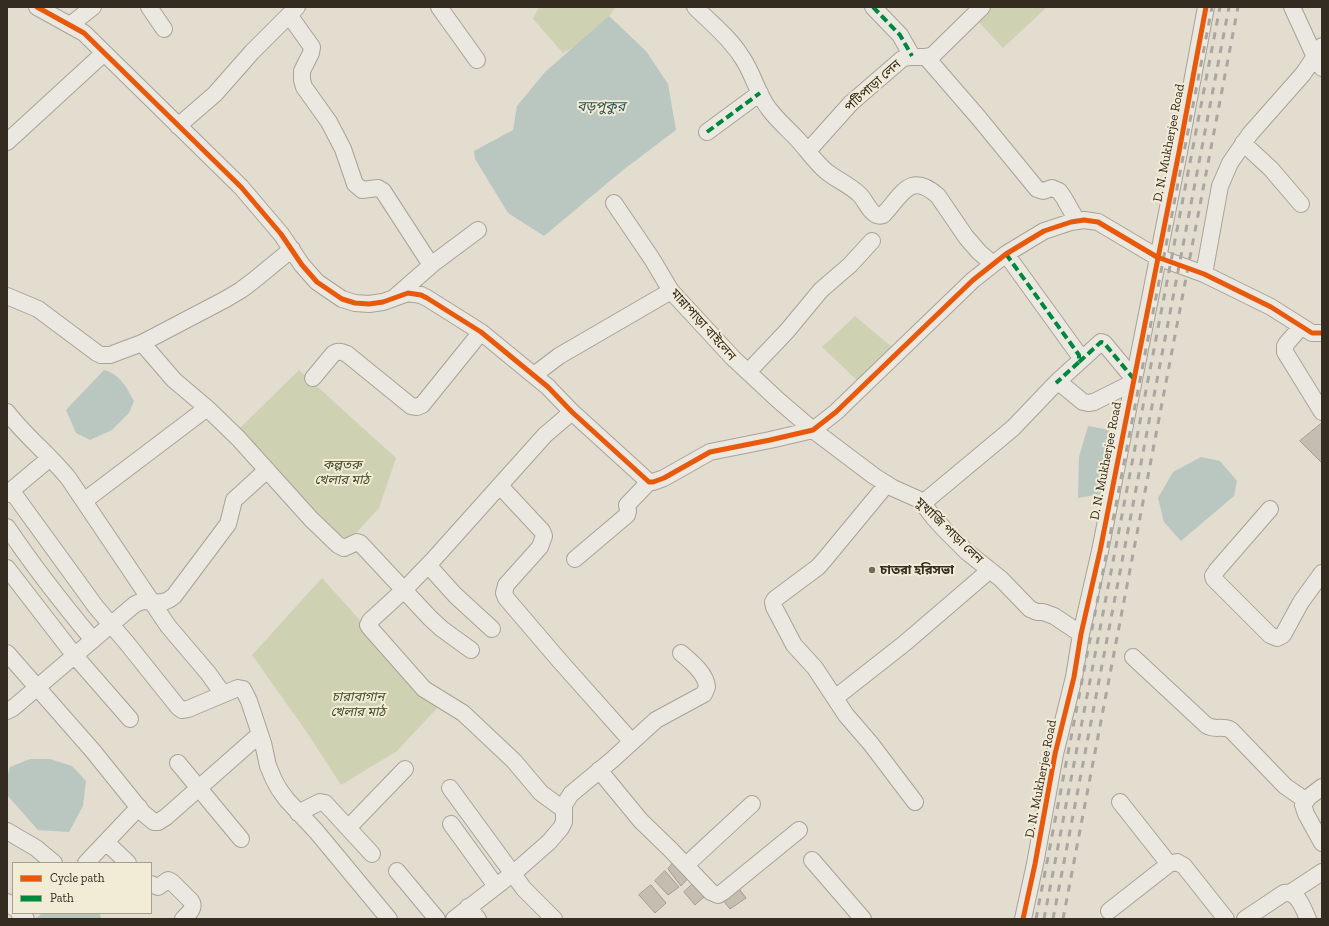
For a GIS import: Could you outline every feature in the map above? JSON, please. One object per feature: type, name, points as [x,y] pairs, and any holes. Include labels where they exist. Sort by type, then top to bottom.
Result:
[{"type":"street","points":[[37,7],[84,33],[240,187],[273,224],[317,282],[342,299],[355,303],[369,304],[383,302],[408,293],[421,295],[481,332],[534,375],[572,412],[649,482]]},
{"type":"street","points":[[70,25],[93,7]]},
{"type":"street","points":[[149,7],[164,29]]},
{"type":"street","points":[[439,7],[477,60]]},
{"type":"street","points":[[695,7],[732,43],[742,55],[768,108],[783,126],[808,151],[819,165],[859,194],[873,212],[880,216],[886,212],[907,188],[920,186],[932,190],[938,196],[972,244],[993,264]]},
{"type":"street","points":[[873,7],[919,57],[978,116],[1038,189],[1042,191],[1055,189],[1064,198],[1077,221]]},
{"type":"street","name":"পটিপাড়া লেন","points":[[808,151],[851,103],[902,59],[933,55],[982,7]]},
{"type":"street","name":"D. N. Mukherjee Road","points":[[1023,919],[1035,864],[1055,754],[1074,677],[1081,634],[1100,551],[1206,7]]},
{"type":"street","points":[[1204,274],[1220,186],[1230,163],[1250,134],[1320,57],[1292,7]]},
{"type":"street","points":[[178,126],[215,94],[252,52],[293,11],[312,47],[311,53],[302,71],[304,89],[323,112],[336,135],[343,149],[355,184],[362,190],[378,188],[382,191],[431,265]]},
{"type":"street","points":[[7,142],[104,53]]},
{"type":"street","points":[[707,132],[760,93]]},
{"type":"street","points":[[1244,143],[1271,169],[1301,204]]},
{"type":"street","name":"মান্নাপাড়া বাইলেন","points":[[614,203],[652,259],[671,291],[733,358],[813,430]]},
{"type":"street","points":[[575,559],[627,515],[627,505],[649,482],[664,478],[710,452],[813,430],[836,412],[962,288],[1006,254],[1057,226],[1077,221],[1090,220],[1098,222],[1157,258],[1204,274],[1271,307],[1312,333],[1322,333]]},
{"type":"street","points":[[394,298],[431,265],[478,230]]},
{"type":"street","points":[[748,372],[787,331],[824,287],[850,265],[872,241]]},
{"type":"street","points":[[9,300],[38,309],[97,353],[101,355],[110,355],[142,343],[241,290],[292,249]]},
{"type":"street","points":[[1006,254],[1079,355],[1079,362]]},
{"type":"street","points":[[534,375],[559,356],[671,291]]},
{"type":"street","points":[[1301,327],[1285,346],[1285,352],[1322,412]]},
{"type":"street","points":[[313,378],[333,354],[342,352],[347,354],[411,406],[417,408],[422,405],[481,332]]},
{"type":"street","points":[[923,503],[1013,428],[1056,382],[1101,342],[1107,344],[1133,380],[1094,402],[1088,403],[1083,402],[1060,383],[1056,382]]},
{"type":"street","points":[[142,343],[174,380],[207,408],[238,438],[310,519],[338,545],[344,548],[357,542],[360,543],[442,629],[471,650]]},
{"type":"street","points":[[84,501],[207,408]]},
{"type":"street","points":[[7,412],[24,433],[69,479],[151,602],[172,631],[212,678],[223,694]]},
{"type":"street","points":[[563,809],[541,793],[514,761],[463,713],[424,689],[368,627],[370,621],[405,589],[428,565],[545,435],[572,412]]},
{"type":"street","name":"মুখার্জি পাড়া লেন","points":[[813,430],[887,484],[923,503],[940,526],[967,552],[1001,579],[1030,608],[1037,612],[1043,612],[1054,616],[1081,634]]},
{"type":"street","points":[[50,458],[9,492],[96,607],[180,709],[188,710],[238,688],[243,689],[249,701],[274,780],[287,800],[389,919]]},
{"type":"street","points":[[7,711],[10,711],[137,603],[142,601],[160,604],[167,602],[174,596],[228,524],[234,500],[267,470]]},
{"type":"street","points":[[887,484],[821,563],[785,590],[773,602],[774,607],[791,640],[815,668],[849,720],[871,744],[915,802]]},
{"type":"street","points":[[500,486],[542,531],[544,536],[540,547],[506,585],[504,593],[506,598],[632,742]]},
{"type":"street","points":[[1270,509],[1217,570],[1213,576],[1214,579],[1270,635],[1277,638],[1283,635],[1301,602],[1322,573]]},
{"type":"street","points":[[7,527],[35,569],[93,640]]},
{"type":"street","points":[[428,565],[455,595],[492,629]]},
{"type":"street","points":[[7,568],[75,656],[130,719]]},
{"type":"street","points":[[835,698],[905,643],[990,570]]},
{"type":"street","points":[[7,653],[93,751],[139,807],[151,819],[158,822],[166,817],[260,734]]},
{"type":"street","points":[[454,919],[473,913],[496,886],[513,874],[544,847],[561,828],[564,822],[563,809],[565,802],[571,794],[656,720],[702,695],[706,691],[704,678],[695,666],[680,653]]},
{"type":"street","points":[[1133,657],[1206,725],[1214,729],[1224,727],[1231,730],[1285,786],[1305,800]]},
{"type":"street","points":[[178,763],[242,839]]},
{"type":"street","points":[[348,828],[405,769]]},
{"type":"street","points":[[600,770],[641,820],[711,892],[718,895],[799,830]]},
{"type":"street","points":[[1322,787],[1305,800],[1304,809],[1322,843]]},
{"type":"street","points":[[450,788],[532,898],[554,919]]},
{"type":"street","points":[[298,812],[322,802],[327,804],[372,854]]},
{"type":"street","points":[[1120,802],[1170,864]]},
{"type":"street","points":[[686,865],[752,804]]},
{"type":"street","points":[[87,862],[139,807]]},
{"type":"street","points":[[451,824],[496,886]]},
{"type":"street","points":[[7,831],[36,848],[53,862]]},
{"type":"street","points":[[106,842],[127,862]]},
{"type":"street","points":[[812,860],[863,919]]},
{"type":"street","points":[[1108,916],[1170,864],[1177,862],[1184,866],[1226,919]]},
{"type":"street","points":[[398,871],[437,919]]},
{"type":"street","points":[[1245,919],[1284,893],[1290,893],[1322,872]]},
{"type":"street","points":[[152,884],[158,887],[168,880],[172,882],[191,901],[192,908],[183,919]]},
{"type":"street","points":[[1290,893],[1296,897],[1308,919]]},
{"type":"green space","points":[[539,7],[616,7],[595,35],[563,53],[533,19]]},
{"type":"green space","points":[[987,7],[1047,7],[1003,48],[975,18]]},
{"type":"green space","points":[[855,316],[893,348],[863,386],[822,347]]},
{"type":"green space","name":"কল্পতরু খেলার মাঠ","points":[[299,370],[396,458],[379,508],[345,545],[327,523],[263,457],[240,428]]},
{"type":"green space","name":"চারাবাগান খেলার মাঠ","points":[[322,578],[438,707],[397,751],[341,785],[306,731],[252,655]]},
{"type":"water","name":"বড়পুকুর","points":[[609,16],[646,51],[668,84],[676,130],[623,170],[544,236],[508,213],[475,159],[474,151],[513,130],[517,106],[545,72]]},
{"type":"water","points":[[104,370],[119,378],[134,401],[129,413],[112,430],[90,440],[76,433],[66,410]]},
{"type":"water","points":[[1088,426],[1109,430],[1101,494],[1078,498],[1079,457]]},
{"type":"water","points":[[1201,457],[1220,461],[1237,481],[1234,496],[1181,541],[1164,522],[1158,498],[1173,472]]},
{"type":"water","points":[[30,759],[50,759],[72,766],[86,781],[83,806],[69,832],[38,830],[7,795],[7,778],[10,767]]},
{"type":"water","points":[[41,914],[100,914],[102,919],[36,919]]},
{"type":"building","points":[[1322,423],[1322,463],[1300,441]]},
{"type":"building","points":[[674,862],[690,876],[681,886],[668,869]]},
{"type":"building","points":[[665,871],[679,887],[668,895],[655,881]]},
{"type":"building","points":[[694,883],[705,896],[695,905],[684,892]]},
{"type":"building","points":[[651,885],[666,903],[655,913],[639,895]]},
{"type":"building","points":[[737,886],[746,898],[730,909],[722,899]]},
{"type":"railway","points":[[1036,919],[1212,7]]},
{"type":"railway","points":[[1044,919],[1220,7]]},
{"type":"railway","points":[[1053,919],[1229,7]]},
{"type":"railway","points":[[1063,919],[1238,7]]},
{"type":"marked path","points":[[873,7],[900,35],[912,56]]},
{"type":"marked path","points":[[707,132],[760,93]]},
{"type":"marked path","points":[[1006,254],[1079,355],[1079,362],[1056,383]]},
{"type":"marked path","points":[[1079,362],[1101,342],[1104,343],[1133,378]]},
{"type":"cycle path","points":[[37,7],[84,33],[241,187],[281,234],[302,265],[317,282],[342,299],[355,303],[369,304],[383,302],[408,293],[421,295],[427,298],[481,332],[548,387],[572,412],[649,482],[664,478],[710,452],[813,430],[836,412],[973,280],[1006,254],[1044,231],[1071,222],[1084,220],[1098,222],[1157,257],[1204,274],[1271,307],[1312,333],[1322,333]]},
{"type":"cycle path","points":[[1023,919],[1035,864],[1055,754],[1074,677],[1081,634],[1100,551],[1179,152],[1206,7]]},
{"type":"place","name":"চাতরা হরিসভা","points":[[872,570]]}]
